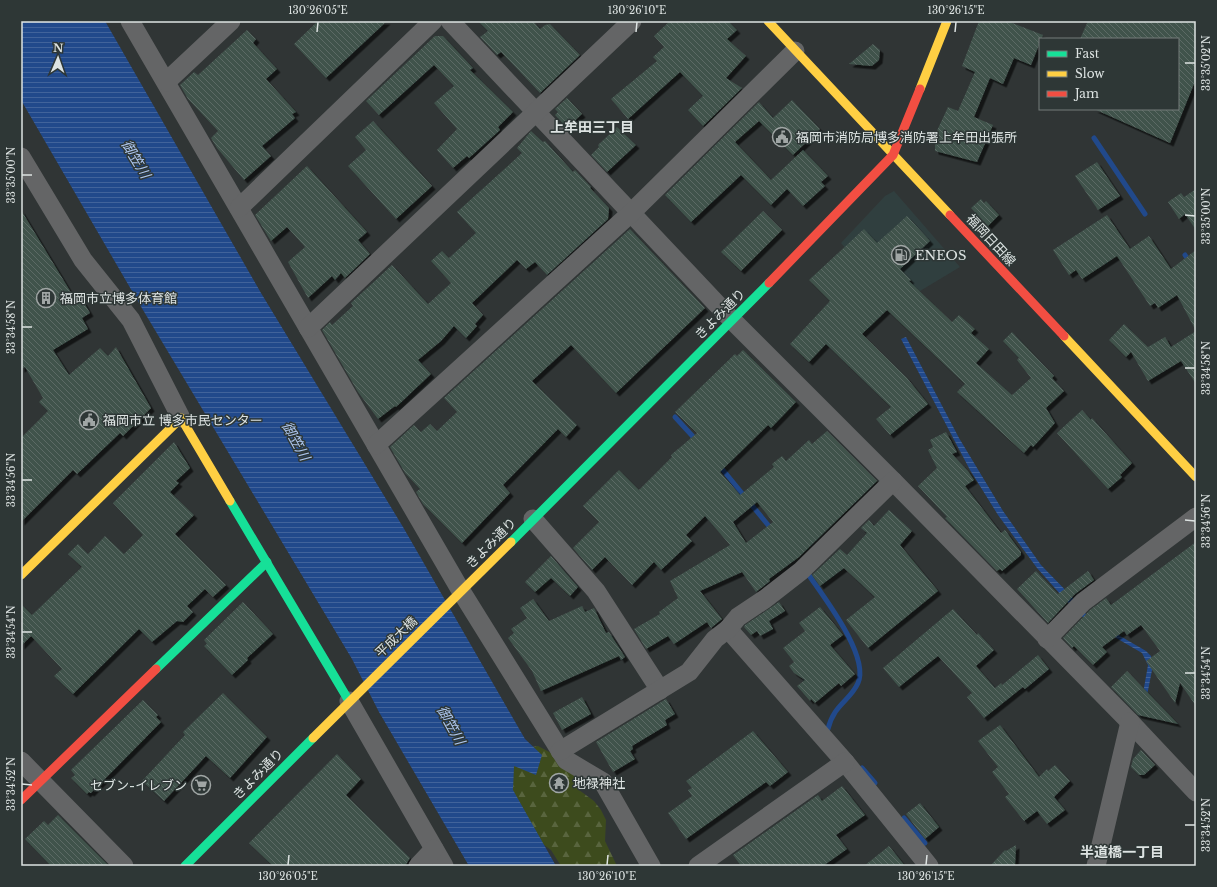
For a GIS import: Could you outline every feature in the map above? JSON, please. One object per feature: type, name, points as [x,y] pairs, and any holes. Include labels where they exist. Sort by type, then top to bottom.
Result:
[{"type":"street","points":[[130,21],[461,591],[566,760],[604,782],[651,866]]},
{"type":"street","points":[[166,82],[231,21]]},
{"type":"street","points":[[239,208],[433,21]]},
{"type":"street","points":[[450,21],[632,212],[733,321],[1130,722],[1196,792]]},
{"type":"street","points":[[308,328],[632,21]]},
{"type":"street","name":"福岡日田線","points":[[768,21],[1196,477]]},
{"type":"street","name":"きよみ通り","points":[[461,591],[733,321],[893,155],[947,21]]},
{"type":"street","points":[[376,444],[632,212],[795,51]]},
{"type":"street","points":[[21,157],[83,260],[131,320],[181,418],[349,701],[444,866]]},
{"type":"street","points":[[22,573],[181,418]]},
{"type":"street","points":[[560,751],[689,672],[715,639],[728,629],[738,617],[765,599],[801,571],[893,481]]},
{"type":"street","points":[[1047,639],[1083,602],[1196,517]]},
{"type":"street","points":[[533,519],[596,591],[660,690]]},
{"type":"street","points":[[21,800],[267,562]]},
{"type":"street","name":"平成大橋","points":[[349,701],[461,591]]},
{"type":"street","points":[[728,629],[845,762],[929,866]]},
{"type":"street","name":"きよみ通り","points":[[185,866],[349,701]]},
{"type":"street","points":[[1096,866],[1130,722]]},
{"type":"street","points":[[21,762],[124,866]]},
{"type":"street","points":[[698,866],[845,762]]},
{"type":"street","points":[[418,866],[434,849]]},
{"type":"shaded area","name":"ENEOS","points":[[894,191],[960,267],[890,309],[869,275],[841,243],[885,196]]},
{"type":"green space","points":[[538,746],[553,754],[572,771],[579,790],[594,801],[601,810],[606,820],[605,841],[617,866],[561,866],[551,850],[525,831],[507,780],[520,749]]},
{"type":"water","name":"御笠川","points":[[21,21],[105,21],[261,293],[403,527],[525,739],[542,755],[536,775],[514,766],[513,790],[556,866],[469,866],[379,712],[352,659],[143,310],[21,100]]},
{"type":"water","points":[[906,337],[959,438],[1003,511],[1041,565],[1074,599],[1089,618],[1146,651],[1151,656],[1153,665],[1144,711],[1139,716],[1148,665],[1142,653],[1087,621],[1070,605],[1037,568],[998,515],[970,470],[901,339]]},
{"type":"building","points":[[318,21],[387,21],[326,78],[294,44]]},
{"type":"building","points":[[478,21],[533,21],[540,29],[545,25],[550,24],[580,55],[540,93],[501,52],[497,55],[480,37],[488,31]]},
{"type":"building","points":[[670,21],[728,21],[737,30],[727,39],[746,56],[726,78],[742,88],[703,126],[688,110],[703,96],[680,72],[628,119],[611,99],[657,61],[653,57],[664,47],[654,36]]},
{"type":"building","points":[[979,21],[1007,21],[1043,35],[1042,38],[1039,38],[1039,45],[1031,65],[1014,58],[1003,84],[990,78],[974,117],[993,125],[977,162],[935,151],[935,135],[948,107],[958,111],[975,72],[962,66]]},
{"type":"building","points":[[1088,21],[1196,21],[1196,79],[1170,143],[1096,110],[1179,110],[1179,38],[1080,38]]},
{"type":"building","points":[[247,30],[256,39],[253,43],[277,69],[266,79],[296,112],[292,114],[295,118],[262,146],[271,156],[244,180],[217,148],[211,138],[218,131],[188,99],[180,85],[194,72],[198,75]]},
{"type":"building","points":[[435,36],[443,36],[473,68],[470,70],[513,112],[498,127],[500,130],[469,158],[467,156],[453,168],[437,150],[457,129],[434,103],[454,86],[434,65],[379,115],[366,101]]},
{"type":"building","points":[[873,44],[880,50],[879,60],[872,66],[849,64]]},
{"type":"building","points":[[567,98],[582,114],[567,128],[555,115],[558,112],[555,109]]},
{"type":"building","points":[[792,100],[820,129],[793,155],[759,121],[735,142],[771,180],[803,150],[828,176],[821,182],[825,186],[803,206],[787,189],[771,205],[741,175],[691,222],[665,195],[759,102],[773,118]]},
{"type":"building","points":[[373,121],[432,186],[396,219],[348,166],[366,150],[355,137]]},
{"type":"building","points":[[617,127],[636,145],[607,172],[591,155],[599,147],[598,145]]},
{"type":"building","points":[[531,131],[543,142],[545,141],[573,172],[575,170],[591,187],[590,188],[609,208],[608,219],[547,275],[535,262],[526,269],[517,260],[472,303],[483,315],[475,324],[477,326],[466,338],[454,326],[441,341],[418,360],[431,374],[396,407],[395,406],[378,419],[358,392],[322,330],[330,322],[332,325],[353,306],[351,303],[392,265],[428,304],[451,283],[431,261],[442,251],[449,258],[476,233],[457,212],[522,153],[517,148]]},
{"type":"building","points":[[1097,162],[1120,196],[1098,210],[1075,176]]},
{"type":"building","points":[[307,166],[367,232],[358,240],[370,254],[345,278],[341,273],[335,280],[332,276],[308,298],[288,262],[305,247],[287,227],[271,241],[255,215]]},
{"type":"building","points":[[1196,189],[1196,230],[1185,214],[1179,219],[1168,202],[1181,193],[1184,197]]},
{"type":"building","points":[[981,199],[984,203],[986,201],[999,215],[988,226],[971,208]]},
{"type":"building","points":[[21,210],[78,304],[83,301],[90,313],[82,318],[88,329],[53,350],[69,375],[100,348],[108,356],[116,347],[151,408],[123,436],[120,433],[77,474],[73,470],[21,522],[21,438],[48,411],[39,402],[43,398],[25,367],[21,369]]},
{"type":"building","points":[[763,211],[782,230],[741,271],[721,252]]},
{"type":"building","points":[[1107,215],[1130,249],[1149,236],[1171,269],[1196,250],[1196,331],[1177,295],[1158,308],[1155,303],[1150,306],[1117,256],[1082,279],[1076,270],[1069,275],[1053,250]]},
{"type":"building","points":[[907,216],[930,241],[900,269],[911,280],[909,281],[952,322],[959,315],[975,329],[971,333],[989,349],[976,363],[1012,395],[1031,378],[1017,360],[1019,358],[1003,341],[1012,332],[1054,376],[1052,378],[1064,391],[1046,408],[1055,423],[1033,447],[1031,445],[1024,453],[957,392],[965,384],[887,310],[862,334],[907,378],[928,404],[890,435],[876,419],[891,407],[826,344],[809,362],[790,344],[830,301],[809,280],[864,229],[877,243]]},
{"type":"building","points":[[630,229],[705,308],[616,393],[571,345],[532,381],[577,425],[566,437],[558,429],[503,485],[510,493],[462,543],[423,504],[416,492],[420,489],[405,473],[390,447],[414,425],[421,432],[430,424],[437,431],[457,412],[444,398]]},
{"type":"building","points":[[1124,324],[1148,347],[1165,337],[1171,347],[1196,331],[1196,384],[1181,361],[1148,381],[1131,352],[1126,357],[1109,340]]},
{"type":"building","points":[[743,350],[796,402],[771,428],[768,425],[720,472],[740,495],[774,467],[772,464],[782,456],[786,461],[809,440],[812,444],[827,431],[877,481],[799,557],[769,579],[770,581],[756,592],[742,572],[700,591],[722,619],[711,628],[707,622],[674,644],[668,636],[646,649],[634,629],[660,614],[659,612],[678,598],[670,581],[730,545],[705,516],[686,535],[692,541],[661,570],[654,562],[632,585],[605,557],[592,570],[573,548],[599,522],[583,506],[619,470],[639,490],[672,457],[671,455],[697,433],[675,412],[735,354],[737,356]],"holes":[[[757,502],[773,522],[746,543],[733,522]]]},
{"type":"building","points":[[1082,410],[1091,420],[1092,418],[1132,463],[1120,475],[1122,477],[1108,489],[1057,433]]},
{"type":"building","points":[[946,432],[957,452],[952,454],[968,471],[974,480],[965,486],[1001,533],[1005,530],[1021,552],[1021,555],[1002,571],[1000,569],[997,571],[945,518],[947,517],[918,486],[937,468],[928,450],[933,447],[930,440]]},
{"type":"building","points":[[174,442],[190,468],[176,481],[179,483],[170,492],[194,515],[175,534],[226,585],[213,597],[205,589],[187,606],[193,612],[183,622],[177,621],[152,642],[139,629],[73,694],[54,676],[62,669],[31,636],[21,646],[21,604],[32,615],[82,567],[68,554],[78,544],[88,554],[105,536],[124,554],[143,535],[113,503]]},
{"type":"building","points":[[889,510],[912,531],[900,545],[938,591],[868,648],[846,620],[875,597],[844,568],[820,586],[812,575],[840,549],[847,555],[867,533],[861,528],[869,520],[874,526]]},
{"type":"building","points":[[1196,542],[1196,706],[1180,683],[1175,703],[1146,661],[1160,651],[1141,625],[1127,635],[1124,631],[1102,647],[1107,652],[1093,665],[1074,646],[1072,648],[1063,638],[1090,610],[1106,598],[1111,605]]},
{"type":"building","points":[[551,556],[578,587],[570,596],[551,578],[535,592],[525,582]]},
{"type":"building","points":[[1036,571],[1058,594],[1088,571],[1094,580],[1075,594],[1048,623],[1017,589]]},
{"type":"building","points":[[533,599],[549,621],[582,606],[585,612],[594,608],[606,633],[609,632],[625,657],[621,660],[619,656],[541,691],[532,671],[508,638],[514,633],[511,629],[527,618],[520,608]]},
{"type":"building","points":[[243,602],[273,634],[247,658],[248,660],[232,675],[204,646],[207,644],[204,640]]},
{"type":"building","points":[[779,602],[785,611],[769,621],[773,629],[760,636],[757,631],[751,635],[744,627],[745,625]]},
{"type":"building","points":[[820,607],[843,635],[830,645],[855,674],[841,686],[839,683],[815,703],[811,699],[810,701],[797,686],[805,680],[794,673],[789,666],[794,662],[783,648],[805,631],[799,623]]},
{"type":"building","points":[[953,609],[977,635],[978,633],[994,650],[976,666],[995,688],[1001,683],[1002,685],[1038,655],[1049,669],[1025,689],[1023,687],[984,718],[967,697],[972,693],[938,656],[899,687],[883,668]]},
{"type":"building","points":[[1127,671],[1178,724],[1138,715],[1111,687]]},
{"type":"building","points":[[223,693],[267,737],[230,778],[206,756],[164,801],[142,781],[185,735],[183,732]]},
{"type":"building","points":[[582,697],[591,714],[562,730],[553,713]]},
{"type":"building","points":[[666,699],[675,714],[665,720],[667,725],[632,746],[633,749],[630,751],[635,759],[613,772],[596,742]]},
{"type":"building","points":[[143,700],[158,715],[156,717],[161,722],[91,793],[89,792],[87,794],[71,778],[75,775],[71,770]]},
{"type":"building","points":[[1000,725],[1039,777],[1047,769],[1048,771],[1055,765],[1070,781],[1054,797],[1065,810],[1047,824],[1037,811],[1024,821],[1005,797],[1009,794],[992,772],[998,767],[978,741]]},
{"type":"building","points":[[753,731],[788,772],[770,786],[766,782],[686,839],[668,813],[692,796],[688,790],[692,788],[686,781]]},
{"type":"building","points":[[1141,750],[1155,765],[1144,775],[1139,775],[1131,767],[1133,759]]},
{"type":"building","points":[[337,754],[361,779],[346,795],[410,858],[405,866],[273,866],[249,843]]},
{"type":"building","points":[[842,786],[865,815],[836,835],[847,849],[823,866],[741,866],[733,855],[818,795],[822,801]]},
{"type":"building","points":[[920,803],[939,827],[925,839],[906,814]]},
{"type":"building","points":[[58,815],[109,866],[51,866],[25,839],[44,821],[48,825]]},
{"type":"building","points":[[1016,845],[1015,866],[990,866],[1005,850],[1006,851]]},
{"type":"building","points":[[889,846],[905,866],[864,866]]},
{"type":"waterway","points":[[1094,138],[1145,214]]},
{"type":"waterway","points":[[1185,255],[1196,272]]},
{"type":"waterway","points":[[675,417],[697,441]]},
{"type":"waterway","points":[[718,464],[773,531]]},
{"type":"waterway","points":[[808,574],[834,611],[843,627],[851,642],[860,671],[858,683],[855,689],[838,708],[828,729]]},
{"type":"waterway","points":[[862,768],[875,783]]},
{"type":"waterway","points":[[904,818],[925,843]]},
{"type":"traffic: fast","points":[[511,542],[769,283]]},
{"type":"traffic: fast","points":[[230,501],[349,701]]},
{"type":"traffic: fast","points":[[156,669],[267,562]]},
{"type":"traffic: fast","points":[[185,866],[313,738]]},
{"type":"traffic: slow","points":[[768,21],[950,215]]},
{"type":"traffic: slow","points":[[920,89],[947,21]]},
{"type":"traffic: slow","points":[[1064,336],[1196,477]]},
{"type":"traffic: slow","points":[[21,575],[181,418],[230,501]]},
{"type":"traffic: slow","points":[[313,738],[511,542]]},
{"type":"traffic: jam","points":[[769,283],[893,155],[920,89]]},
{"type":"traffic: jam","points":[[950,215],[1064,336]]},
{"type":"traffic: jam","points":[[21,800],[156,669]]},
{"type":"place","name":"福岡市消防局博多消防署上牟田出張所","points":[[782,137]]},
{"type":"place","name":"ENEOS","points":[[901,255]]},
{"type":"place","name":"福岡市立博多体育館","points":[[46,298]]},
{"type":"place","name":"福岡市立 博多市民センター","points":[[89,420]]},
{"type":"place","name":"地禄神社","points":[[559,783]]},
{"type":"place","name":"セブン-イレブン","points":[[201,785]]},
{"type":"district","name":"上牟田三丁目","points":[[592,127]]},
{"type":"district","name":"半道橋一丁目","points":[[1122,852]]}]
